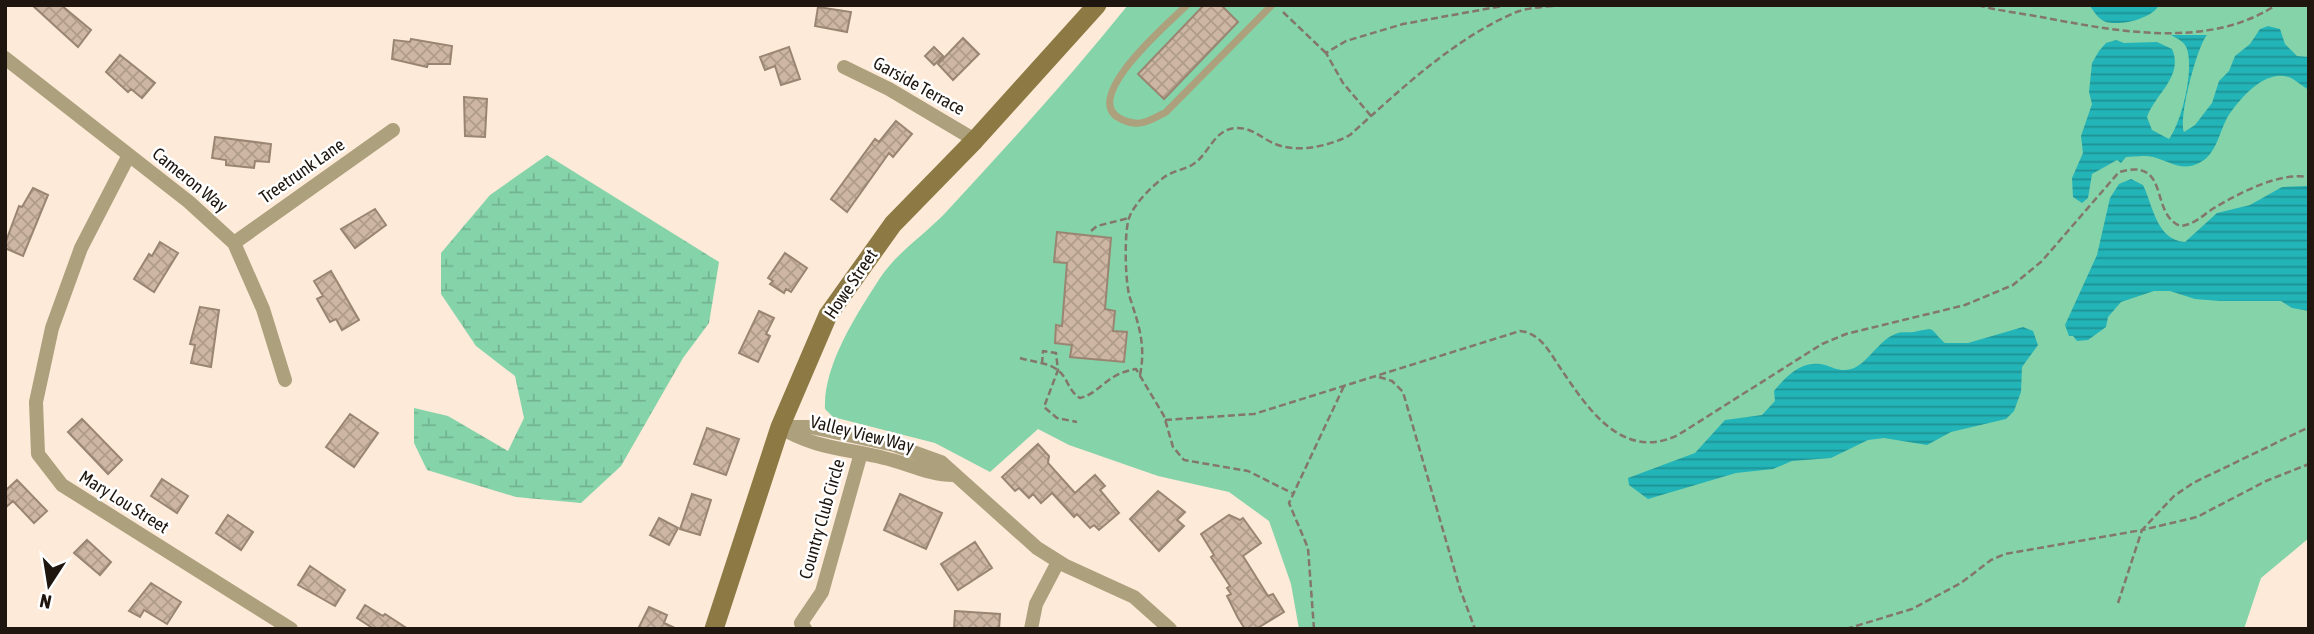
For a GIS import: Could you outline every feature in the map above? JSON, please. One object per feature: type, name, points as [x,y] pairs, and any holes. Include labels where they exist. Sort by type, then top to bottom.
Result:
[{"type":"main road","name":"Howe Street","points":[[714,629],[780,427],[815,342],[850,280],[893,224],[975,140],[1097,5]]},
{"type":"street","name":"Cameron Way","points":[[5,58],[208,218],[234,243],[263,309],[285,380]]},
{"type":"street","name":"Garside Terrace","points":[[844,67],[889,89],[975,140]]},
{"type":"street","name":"Treetrunk Lane","points":[[234,243],[393,130]]},
{"type":"street","name":"Mary Lou Street","points":[[129,155],[81,248],[52,328],[36,402],[38,454],[62,485],[290,629]]},
{"type":"street","name":"Valley View Way","points":[[780,427],[811,428],[856,447],[924,453],[941,462],[1009,525],[1058,562],[1134,597],[1170,629]]},
{"type":"street","name":"Country Club Circle","points":[[805,629],[801,623],[822,592],[856,447]]},
{"type":"street","points":[[1031,629],[1036,604],[1058,562]]},
{"type":"lane","points":[[1187,5],[1122,70],[1110,93],[1111,108],[1116,118],[1134,125],[1146,123],[1166,112],[1271,6]]},
{"type":"path","points":[[1326,53],[1346,41],[1403,24],[1510,5],[1514,13]]},
{"type":"path","points":[[1140,375],[1144,356],[1141,326],[1129,295],[1129,218],[1154,185],[1203,157],[1216,137],[1227,130],[1246,129],[1277,145],[1298,148],[1338,142],[1433,64],[1514,13],[1561,5]]},
{"type":"path","points":[[1978,5],[2104,29],[2154,31],[2230,26],[2276,5]]},
{"type":"path","points":[[1271,6],[1290,17],[1326,53],[1343,83],[1371,116]]},
{"type":"path","points":[[1165,420],[1254,414],[1508,334],[1526,332],[1539,339],[1572,384],[1617,434],[1637,443],[1658,443],[1678,435],[1822,344],[1846,334],[1965,305],[2013,285],[2042,261],[2119,172],[2136,170],[2149,173],[2158,186],[2168,216],[2180,226],[2194,223],[2216,207],[2269,183],[2293,176],[2309,177]]},
{"type":"path","points":[[1091,231],[1097,226],[1129,218]]},
{"type":"path","points":[[1042,364],[1043,351],[1050,349],[1058,357],[1058,370],[1044,407],[1057,418],[1077,422]]},
{"type":"path","points":[[1020,358],[1058,370],[1080,398],[1088,396],[1118,372],[1136,369],[1165,420],[1173,447],[1184,460],[1248,471],[1292,493]]},
{"type":"path","points":[[1378,377],[1392,381],[1403,392],[1460,590],[1475,629]]},
{"type":"path","points":[[1314,629],[1310,558],[1304,532],[1289,503],[1344,386]]},
{"type":"path","points":[[2118,603],[2142,530],[2174,496],[2193,483],[2309,427]]},
{"type":"path","points":[[1846,629],[1912,609],[1961,583],[1991,560],[2006,554],[2142,530],[2197,517],[2266,481],[2309,464]]},
{"type":"green space","points":[[1128,5],[2309,5],[2309,538],[2261,578],[2244,629],[1299,629],[1291,584],[1269,521],[1229,492],[1158,476],[1069,445],[1038,429],[990,472],[935,443],[833,417],[825,409],[826,392],[835,358],[861,307],[880,278],[895,259],[939,219],[994,160]]},
{"type":"green space","points":[[547,155],[719,262],[709,323],[683,358],[621,466],[581,503],[516,497],[427,470],[414,443],[414,408],[448,416],[508,451],[524,418],[515,376],[476,346],[441,294],[441,253],[490,195]]},
{"type":"water","points":[[2089,5],[2159,5],[2143,18],[2112,23],[2103,21]]},
{"type":"water","points":[[2268,26],[2280,29],[2285,44],[2297,56],[2309,57],[2309,90],[2291,78],[2282,76],[2263,81],[2246,94],[2232,110],[2213,149],[2199,163],[2181,166],[2150,156],[2126,157],[2121,163],[2117,160],[2092,174],[2088,198],[2082,203],[2073,197],[2072,178],[2083,153],[2081,136],[2092,104],[2089,92],[2092,63],[2106,43],[2116,40],[2124,43],[2157,42],[2172,49],[2174,68],[2147,117],[2152,130],[2169,139],[2182,108],[2189,70],[2186,47],[2171,35],[2207,35],[2198,53],[2190,83],[2184,113],[2184,132],[2195,125],[2212,103],[2219,81],[2229,71],[2235,56],[2250,44],[2260,29]]},
{"type":"water","points":[[2131,179],[2143,185],[2157,220],[2168,235],[2185,242],[2217,213],[2250,205],[2282,187],[2309,186],[2309,311],[2292,308],[2281,301],[2220,301],[2195,299],[2170,291],[2154,291],[2121,302],[2108,317],[2106,327],[2088,340],[2077,341],[2073,336],[2069,336],[2065,325],[2097,255],[2110,198],[2119,184]]},
{"type":"water","points":[[2023,327],[2033,331],[2038,345],[2022,367],[2021,392],[2014,411],[2006,419],[1951,432],[1927,445],[1884,438],[1868,440],[1831,458],[1792,461],[1773,469],[1736,473],[1648,499],[1629,485],[1628,478],[1695,453],[1725,420],[1762,415],[1775,401],[1774,391],[1784,379],[1803,366],[1817,364],[1841,370],[1851,369],[1887,338],[1898,333],[1930,329],[1945,343],[1968,343]]},
{"type":"building","points":[[32,5],[61,5],[91,30],[78,47]]},
{"type":"building","points":[[1204,5],[1221,5],[1238,22],[1164,99],[1138,74]]},
{"type":"building","points":[[818,7],[851,12],[847,32],[815,26]]},
{"type":"building","points":[[963,38],[979,54],[953,80],[938,64]]},
{"type":"building","points":[[411,39],[452,46],[450,64],[428,64],[427,67],[392,59],[394,40],[410,42]]},
{"type":"building","points":[[789,47],[800,79],[781,85],[775,66],[765,70],[760,57]]},
{"type":"building","points":[[934,47],[943,56],[934,65],[925,56]]},
{"type":"building","points":[[120,55],[155,83],[142,98],[131,89],[128,92],[106,72]]},
{"type":"building","points":[[464,97],[487,99],[485,137],[465,136]]},
{"type":"building","points":[[896,121],[912,134],[893,157],[889,153],[847,212],[831,199],[875,139],[879,142]]},
{"type":"building","points":[[215,137],[271,144],[269,162],[255,161],[254,168],[226,165],[226,160],[212,158]]},
{"type":"building","points":[[33,188],[48,195],[23,256],[5,248],[5,244],[19,206],[22,207]]},
{"type":"building","points":[[375,209],[386,225],[355,248],[341,229]]},
{"type":"building","points":[[1057,232],[1111,238],[1105,309],[1115,311],[1113,331],[1127,332],[1124,362],[1070,357],[1072,345],[1055,343],[1056,325],[1062,326],[1067,263],[1054,262]]},
{"type":"building","points":[[160,242],[178,253],[154,292],[134,279],[149,254],[152,256]]},
{"type":"building","points":[[785,253],[807,268],[791,292],[786,289],[784,293],[770,284],[773,281],[768,278]]},
{"type":"building","points":[[331,271],[359,320],[342,330],[336,319],[330,322],[317,299],[323,296],[314,281]]},
{"type":"building","points":[[200,307],[219,310],[211,367],[191,363],[195,345],[190,344]]},
{"type":"building","points":[[759,311],[774,318],[766,334],[770,336],[758,362],[739,353]]},
{"type":"building","points":[[350,414],[378,433],[354,467],[326,447]]},
{"type":"building","points":[[82,419],[122,460],[108,474],[68,432]]},
{"type":"building","points":[[707,428],[739,439],[726,475],[694,464]]},
{"type":"building","points":[[1038,444],[1049,456],[1048,463],[1075,493],[1095,475],[1105,486],[1100,490],[1119,513],[1099,530],[1094,525],[1090,528],[1077,514],[1074,517],[1052,493],[1041,503],[1033,494],[1029,498],[1019,488],[1015,491],[1002,477]]},
{"type":"building","points":[[162,479],[188,496],[177,513],[151,496]]},
{"type":"building","points":[[17,480],[47,511],[34,523],[13,501],[5,508],[5,491]]},
{"type":"building","points":[[1158,491],[1185,512],[1177,520],[1184,526],[1159,551],[1130,519]]},
{"type":"building","points":[[692,494],[711,500],[700,535],[680,529]]},
{"type":"building","points":[[900,494],[942,513],[926,549],[884,530]]},
{"type":"building","points":[[228,515],[253,532],[241,550],[216,533]]},
{"type":"building","points":[[1229,515],[1240,520],[1243,518],[1261,543],[1243,556],[1268,596],[1273,594],[1284,612],[1256,629],[1245,629],[1238,618],[1227,596],[1231,594],[1227,588],[1230,586],[1211,557],[1214,555],[1201,534]]},
{"type":"building","points":[[659,518],[678,528],[669,545],[650,535]]},
{"type":"building","points":[[87,540],[111,562],[100,575],[74,553]]},
{"type":"building","points":[[975,542],[992,568],[958,590],[941,564]]},
{"type":"building","points":[[310,566],[345,590],[335,606],[298,585]]},
{"type":"building","points":[[151,583],[181,602],[167,624],[144,610],[140,617],[129,611]]},
{"type":"building","points":[[365,605],[408,629],[374,629],[357,618]]},
{"type":"building","points":[[649,607],[667,615],[664,623],[677,629],[638,629]]},
{"type":"building","points":[[955,611],[1000,614],[999,629],[954,629]]}]
